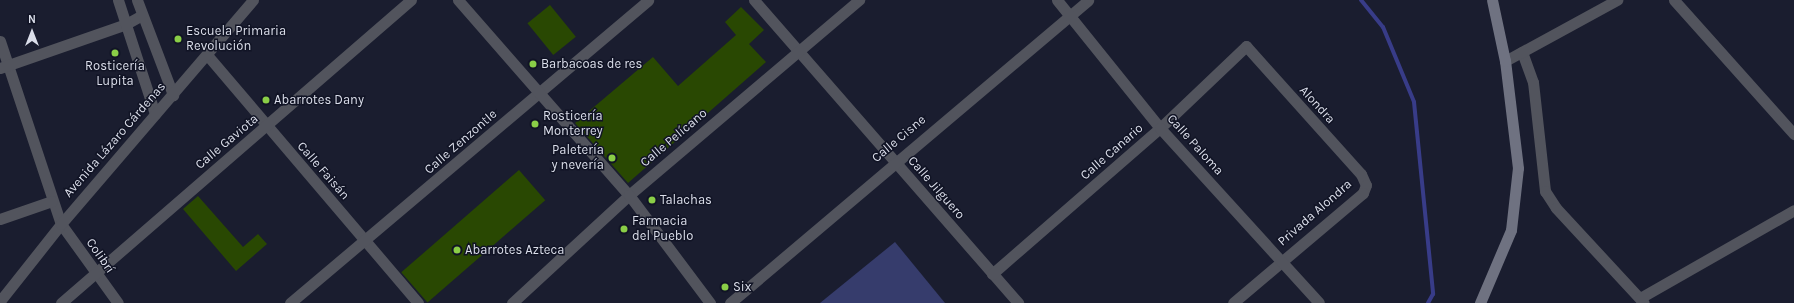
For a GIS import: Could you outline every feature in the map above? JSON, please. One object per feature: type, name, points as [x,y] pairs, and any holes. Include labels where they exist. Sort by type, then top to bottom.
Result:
[{"type":"main road","points":[[1480,303],[1511,230],[1517,176],[1505,61],[1492,0]]},
{"type":"street","points":[[118,0],[155,114]]},
{"type":"street","points":[[137,0],[173,95]]},
{"type":"street","name":"Avenida Lázaro Cárdenas","points":[[0,301],[61,224],[155,114],[208,56],[253,0]]},
{"type":"street","name":"Calle Gaviota","points":[[61,303],[267,127],[411,0]]},
{"type":"street","points":[[458,0],[629,195],[710,303]]},
{"type":"street","name":"Calle Zenzontle","points":[[290,303],[366,242],[648,0]]},
{"type":"street","name":"Calle Jilguero","points":[[754,0],[1018,303]]},
{"type":"street","name":"Calle Pelícano","points":[[512,303],[629,195],[859,0]]},
{"type":"street","name":"Calle Paloma","points":[[1057,0],[1070,14],[1160,128],[1319,303]]},
{"type":"street","name":"Calle Cisne","points":[[730,303],[894,161],[1088,0]]},
{"type":"street","points":[[1505,61],[1617,0]]},
{"type":"street","points":[[1674,0],[1794,134]]},
{"type":"street","points":[[4,67],[126,24],[142,15]]},
{"type":"street","name":"Colibrí","points":[[0,41],[4,67],[61,224],[94,274],[118,303]]},
{"type":"street","name":"Calle Canario","points":[[992,274],[1160,128],[1246,46]]},
{"type":"street","name":"Alondra","points":[[1246,46],[1361,174],[1366,185]]},
{"type":"street","points":[[1522,52],[1533,82],[1545,191],[1556,208],[1642,301],[1794,210]]},
{"type":"street","name":"Calle Faisán","points":[[208,56],[418,303]]},
{"type":"street","name":"Privada Alondra","points":[[1233,303],[1363,193],[1366,185]]},
{"type":"street","points":[[0,219],[52,201]]},
{"type":"shaded area","points":[[895,242],[945,303],[820,303]]},
{"type":"building","points":[[550,5],[576,37],[553,55],[527,23]]},
{"type":"building","points":[[741,7],[764,30],[749,44],[766,62],[628,183],[575,123],[653,57],[678,86],[736,35],[725,22]]},
{"type":"building","name":"Abarrotes Azteca","points":[[519,170],[545,200],[428,303],[401,272]]},
{"type":"building","points":[[198,196],[243,247],[258,234],[267,244],[236,271],[183,209]]},
{"type":"waterway","points":[[1361,0],[1383,27],[1414,102],[1433,294],[1428,303]]},
{"type":"place","name":"Escuela Primaria Revolución","points":[[178,39]]},
{"type":"place","name":"Rosticería Lupita","points":[[115,53]]},
{"type":"place","name":"Barbacoas de res","points":[[533,64]]},
{"type":"place","name":"Abarrotes Dany","points":[[266,100]]},
{"type":"place","name":"Rosticería Monterrey","points":[[535,124]]},
{"type":"place","name":"Paletería y nevería","points":[[612,158]]},
{"type":"place","name":"Talachas","points":[[652,200]]},
{"type":"place","name":"Farmacia del Pueblo","points":[[624,229]]},
{"type":"place","name":"Abarrotes Azteca","points":[[457,250]]},
{"type":"place","name":"Six","points":[[725,287]]}]
